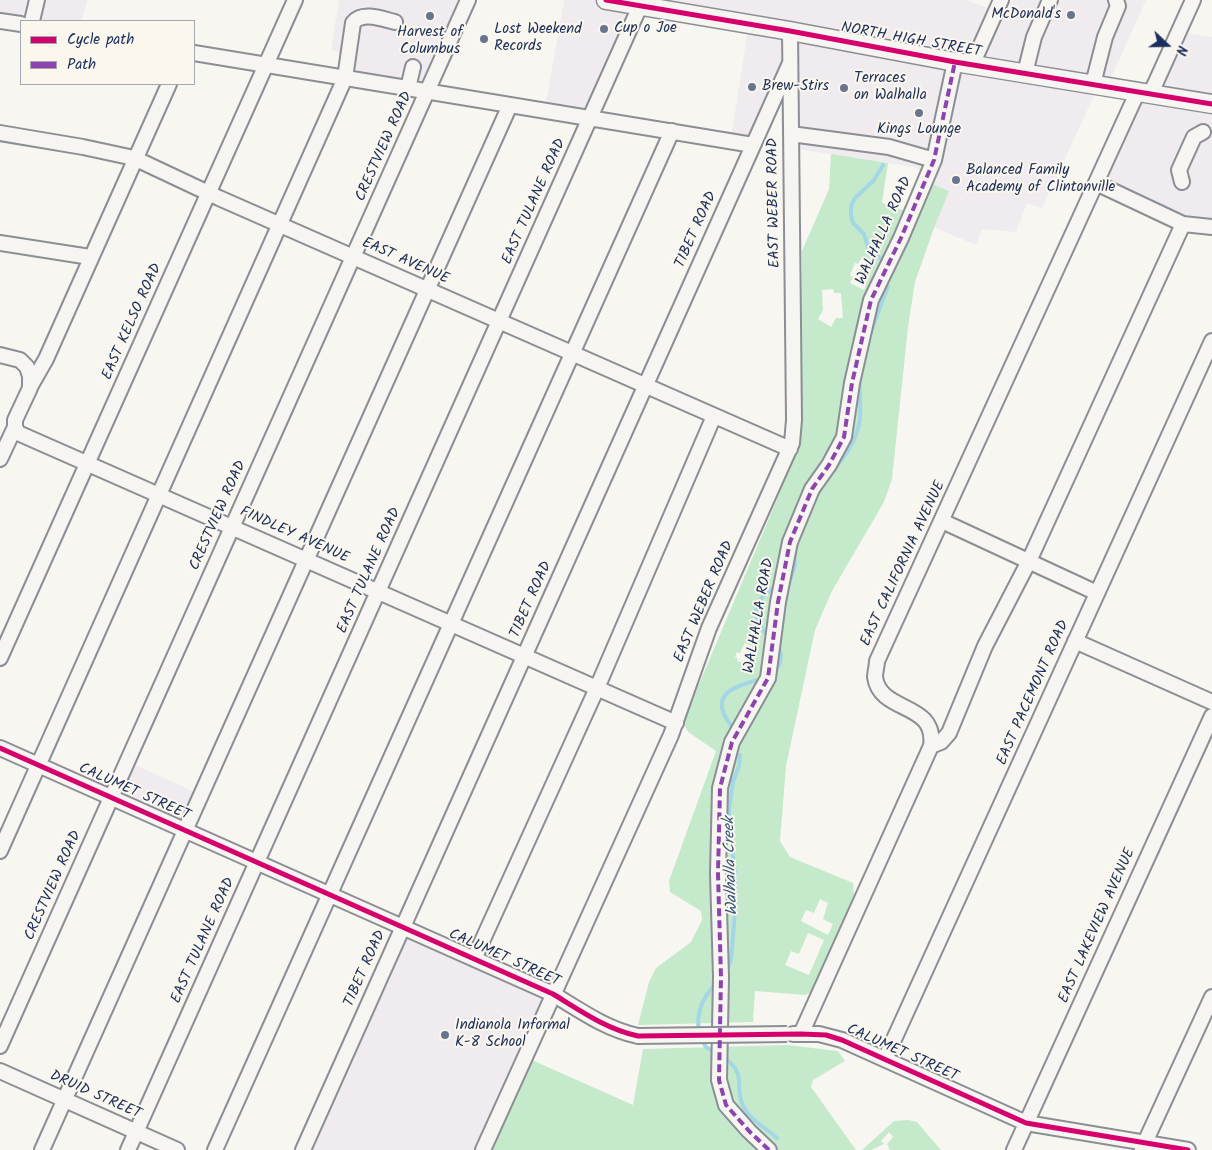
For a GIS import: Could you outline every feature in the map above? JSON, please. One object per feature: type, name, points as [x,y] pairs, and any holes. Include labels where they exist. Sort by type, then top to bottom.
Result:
[{"type":"main road","name":"NORTH HIGH STREET","points":[[606,0],[644,4],[964,63],[1212,104]]},
{"type":"street","points":[[32,20],[37,0]]},
{"type":"street","name":"EAST KELSO ROAD","points":[[0,658],[295,0]]},
{"type":"street","name":"CRESTVIEW ROAD","points":[[0,1046],[468,0]]},
{"type":"street","name":"WALHALLA ROAD","points":[[769,1150],[726,1105],[719,1080],[721,977],[718,874],[720,788],[732,742],[770,672],[778,602],[790,542],[812,489],[829,465],[844,437],[852,383],[872,300],[934,160],[964,63],[1001,0]]},
{"type":"street","points":[[1025,73],[1034,37],[1050,0]]},
{"type":"street","name":"EAST CALIFORNIA AVENUE","points":[[932,746],[933,737],[928,723],[917,713],[892,701],[880,691],[875,676],[877,661],[1096,183],[1193,0]]},
{"type":"street","points":[[1093,84],[1105,37],[1119,2]]},
{"type":"street","name":"EAST TULANE ROAD","points":[[128,1150],[590,118],[644,4]]},
{"type":"street","points":[[0,851],[345,78],[353,23],[362,16],[395,22]]},
{"type":"street","points":[[0,21],[20,24]]},
{"type":"street","name":"EAST WEBER ROAD","points":[[483,1150],[676,723],[709,628],[790,449],[794,420],[790,31]]},
{"type":"street","points":[[195,53],[753,145]]},
{"type":"street","name":"TIBET ROAD","points":[[303,1150],[790,63]]},
{"type":"street","points":[[408,88],[413,67]]},
{"type":"street","points":[[0,460],[15,427],[15,420],[46,359],[134,158],[169,85]]},
{"type":"street","points":[[42,1150],[510,105]]},
{"type":"street","points":[[215,1150],[672,131]]},
{"type":"street","points":[[1182,182],[1179,170],[1194,136],[1203,132]]},
{"type":"street","name":"EAST AVENUE","points":[[0,133],[96,149],[134,158],[280,225],[790,449]]},
{"type":"street","points":[[791,134],[889,147],[934,160]]},
{"type":"street","points":[[1096,183],[1183,224],[1212,227]]},
{"type":"street","points":[[801,1034],[932,746],[940,742],[949,733],[985,646],[1029,561],[1183,224]]},
{"type":"street","points":[[0,243],[90,257]]},
{"type":"street","name":"EAST PACEMONT ROAD","points":[[885,1059],[1212,341]]},
{"type":"street","points":[[0,355],[20,360],[27,367],[30,376],[30,388]]},
{"type":"street","points":[[474,959],[597,688],[714,416]]},
{"type":"street","name":"FINDLEY AVENUE","points":[[15,427],[18,433],[676,723]]},
{"type":"street","points":[[942,521],[1097,593]]},
{"type":"street","points":[[1075,641],[1212,702]]},
{"type":"street","name":"EAST LAKEVIEW AVENUE","points":[[1014,1150],[1209,731],[1212,716]]},
{"type":"street","name":"CALUMET STREET","points":[[0,748],[112,796],[554,994],[571,1006],[610,1027],[638,1036],[787,1034],[831,1036],[1026,1123],[1144,1146],[1188,1150]]},
{"type":"street","points":[[1144,1146],[1212,997]]},
{"type":"street","name":"DRUID STREET","points":[[0,1071],[178,1150]]},
{"type":"shaded area","points":[[0,0],[87,0],[82,20],[20,20],[20,22],[0,22]]},
{"type":"shaded area","points":[[339,0],[467,0],[430,90],[338,78],[342,53],[331,50]]},
{"type":"shaded area","points":[[564,0],[965,0],[1006,14],[1012,0],[1146,0],[1107,87],[1099,85],[1042,208],[1027,203],[1016,232],[982,229],[976,245],[916,220],[921,171],[914,167],[790,148],[788,105],[770,104],[750,148],[730,145],[748,29],[640,11],[591,120],[544,114]]},
{"type":"shaded area","points":[[1185,33],[1212,37],[1212,230],[1097,184],[1138,92],[1156,95]]},
{"type":"shaded area","points":[[129,762],[199,794],[184,826],[115,795]]},
{"type":"shaded area","name":"Indianola Informal K-8 School","points":[[403,927],[553,994],[483,1150],[303,1150]]},
{"type":"green space","points":[[831,154],[888,163],[882,203],[911,213],[925,181],[949,191],[915,282],[908,327],[892,479],[884,502],[832,591],[815,630],[786,766],[780,841],[790,857],[853,883],[854,895],[813,991],[805,995],[755,991],[753,1022],[638,1025],[649,982],[656,968],[691,942],[702,920],[701,911],[670,892],[669,881],[716,751],[688,732],[683,722],[797,452],[801,437],[802,251],[829,189]],"holes":[[[861,259],[873,264],[864,290],[850,283],[853,277],[850,275],[855,263],[858,264]],[[833,289],[834,293],[841,293],[843,318],[836,318],[831,327],[818,319],[823,310],[822,290]],[[745,643],[752,646],[751,651],[757,653],[751,666],[737,661],[738,658],[735,657],[737,652],[740,653]],[[820,899],[828,903],[823,919],[833,924],[828,935],[801,921],[806,910],[814,913]],[[808,933],[824,940],[809,975],[785,965],[791,951],[799,954]]]},
{"type":"green space","points":[[787,1045],[838,1051],[845,1061],[813,1080],[811,1087],[856,1150],[483,1150],[525,1057],[633,1105],[643,1049]]},
{"type":"green space","points":[[908,1120],[917,1122],[941,1150],[890,1150],[887,1144],[893,1137],[889,1132],[881,1141],[884,1144],[871,1150],[862,1150],[894,1121]]},
{"type":"waterway","name":"Walhalla Creek","points":[[882,260],[868,247],[864,234],[853,223],[851,206],[855,198],[874,180],[883,165]]},
{"type":"waterway","name":"Walhalla Creek","points":[[869,337],[888,286]]},
{"type":"waterway","name":"Walhalla Creek","points":[[828,477],[848,450],[856,435],[860,419],[860,376]]},
{"type":"waterway","name":"Walhalla Creek","points":[[791,578],[795,565],[794,551]]},
{"type":"waterway","points":[[765,633],[757,619],[756,607],[762,597],[775,587]]},
{"type":"waterway","points":[[773,672],[778,667],[780,661],[779,649]]},
{"type":"waterway","name":"Walhalla Creek","points":[[732,728],[724,714],[723,699],[731,690],[756,680]]},
{"type":"waterway","name":"Walhalla Creek","points":[[726,972],[731,960],[735,911],[735,871],[730,836],[729,809],[740,755]]},
{"type":"waterway","name":"Walhalla Creek","points":[[699,1032],[698,1019],[703,1001],[715,985]]},
{"type":"waterway","name":"Walhalla Creek","points":[[701,1039],[706,1047],[715,1053]]},
{"type":"waterway","name":"Walhalla Creek","points":[[727,1060],[737,1071],[741,1099],[746,1111],[777,1138]]},
{"type":"marked path","points":[[769,1150],[726,1105],[719,1080],[721,977],[718,874],[720,788],[732,742],[768,678],[778,602],[790,542],[812,489],[829,465],[844,437],[852,383],[871,300],[901,238],[934,160],[955,62]]},
{"type":"cycle path","points":[[606,0],[790,31],[955,62],[1212,104]]},
{"type":"cycle path","points":[[0,748],[553,994],[594,1019],[626,1033],[638,1036],[826,1035],[842,1040],[1026,1123],[1188,1150]]},
{"type":"place","name":"McDonald's","points":[[1071,15]]},
{"type":"place","name":"Harvest of Columbus","points":[[430,16]]},
{"type":"place","name":"Cup o Joe","points":[[604,29]]},
{"type":"place","name":"Lost Weekend Records","points":[[484,39]]},
{"type":"place","name":"Brew-Stirs","points":[[752,87]]},
{"type":"place","name":"Terraces on Walhalla","points":[[844,88]]},
{"type":"place","name":"Kings Lounge","points":[[919,113]]},
{"type":"place","name":"Balanced Family Academy of Clintonville","points":[[956,180]]},
{"type":"place","name":"Indianola Informal K-8 School","points":[[445,1035]]}]
